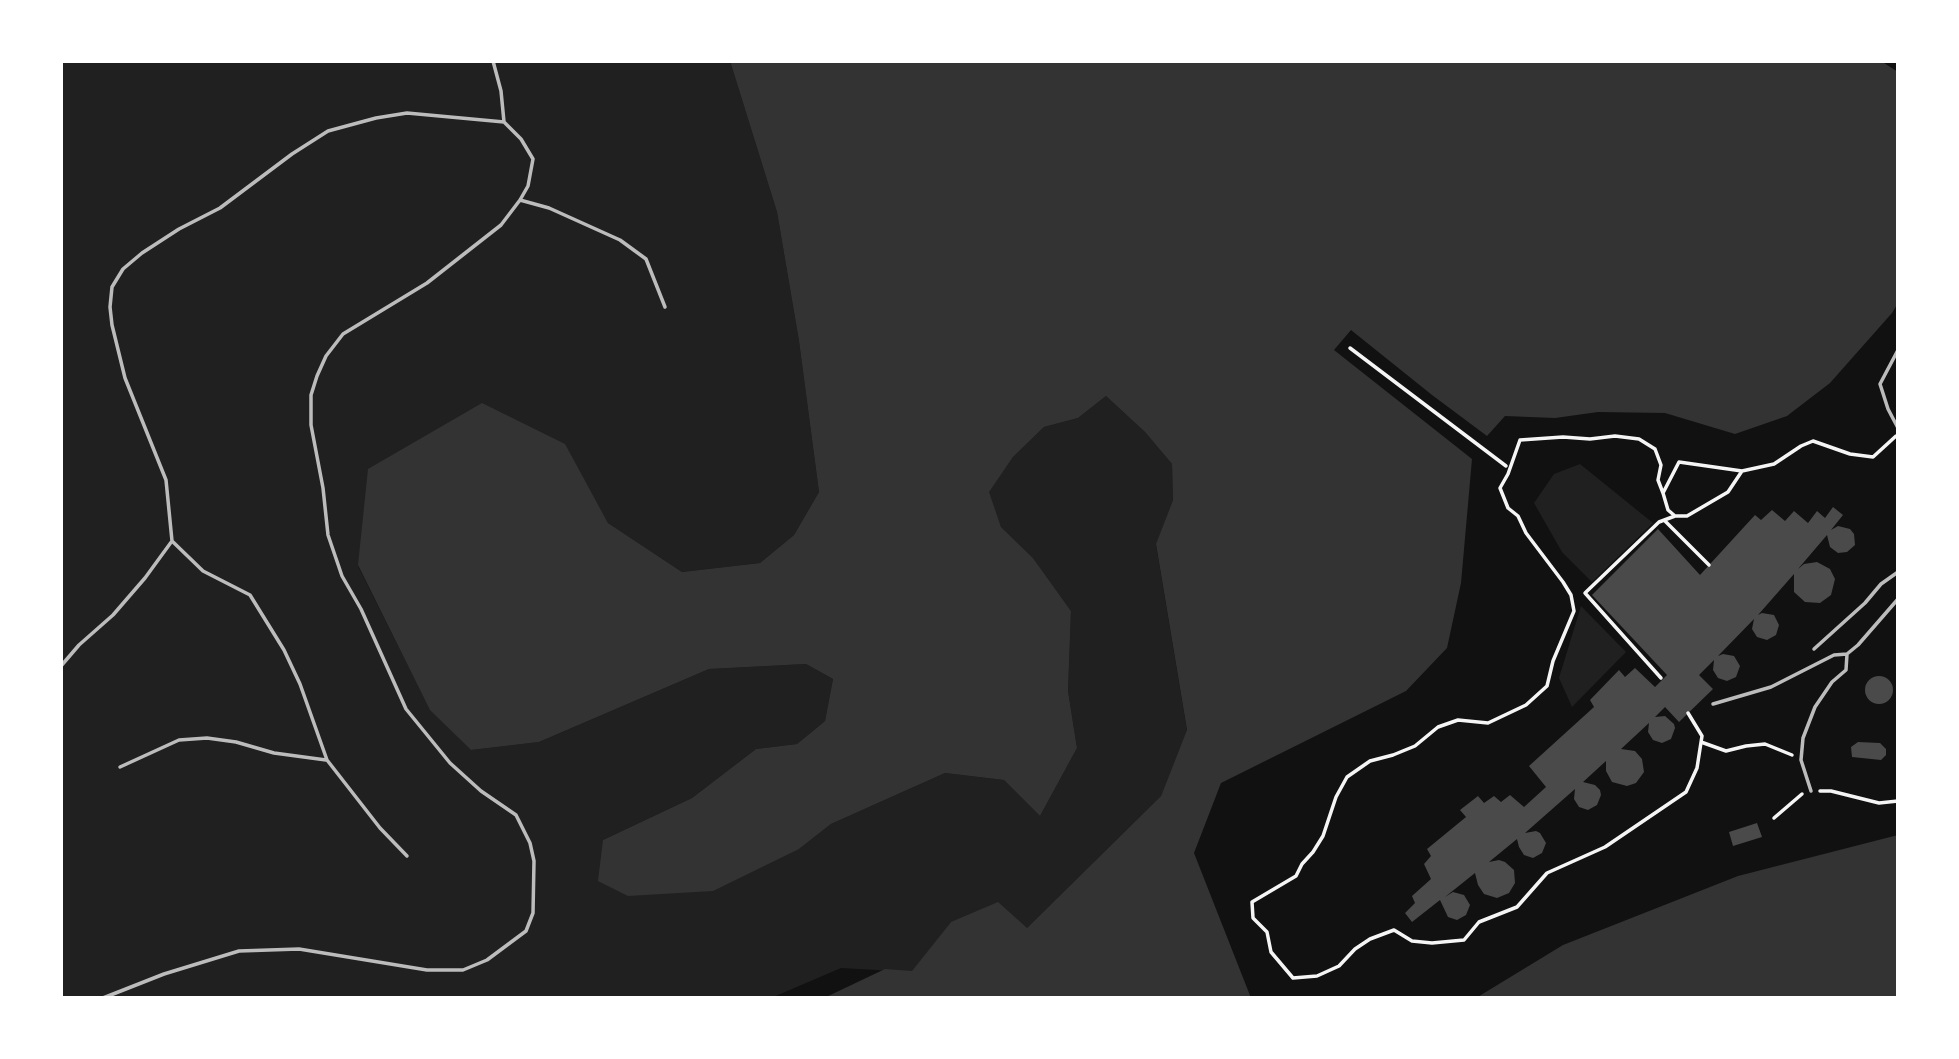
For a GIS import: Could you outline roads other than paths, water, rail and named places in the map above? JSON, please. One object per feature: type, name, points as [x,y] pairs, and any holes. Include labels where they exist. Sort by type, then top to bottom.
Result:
[{"type":"lane","points":[[103,998],[164,974],[239,951],[299,949],[427,970],[463,970],[487,961],[526,931],[533,913],[534,861],[530,843],[516,815],[481,791],[450,762],[406,709],[361,609],[341,576],[328,535],[323,488],[311,425],[311,395],[317,376],[326,356],[342,334],[427,283],[501,225],[528,186],[533,159],[521,139],[504,122],[501,91],[493,61]]},
{"type":"lane","points":[[407,856],[380,828],[327,760],[285,650],[250,595],[203,570],[172,541],[166,480],[125,378],[112,325],[112,287],[123,270],[142,253],[179,229],[220,208],[292,154],[328,131],[407,113],[504,122]]},
{"type":"lane","points":[[520,200],[549,208],[620,240],[646,260],[665,307]]},
{"type":"lane","points":[[1898,350],[1880,384],[1898,428]]},
{"type":"lane","points":[[61,666],[79,645],[113,615],[172,541]]},
{"type":"lane","points":[[1814,649],[1865,603],[1881,584],[1898,572]]},
{"type":"lane","points":[[1713,704],[1771,687],[1834,654],[1847,654],[1898,599]]},
{"type":"lane","points":[[1811,792],[1801,760],[1803,738],[1815,707],[1832,682],[1846,670],[1847,654]]},
{"type":"lane","points":[[120,767],[179,740],[207,738],[236,742],[274,754],[327,760]]}]
